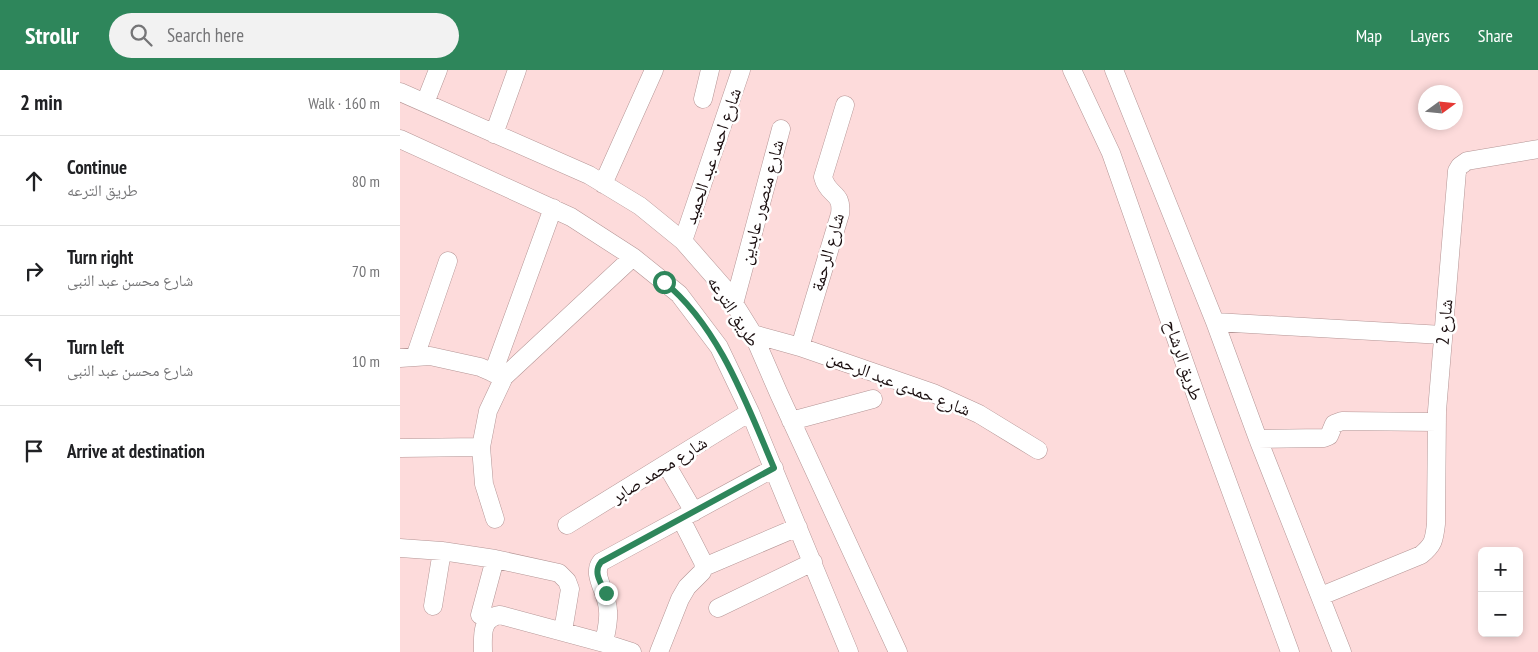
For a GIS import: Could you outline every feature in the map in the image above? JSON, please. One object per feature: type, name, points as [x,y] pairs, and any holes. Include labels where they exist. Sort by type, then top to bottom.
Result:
[{"type":"street","points":[[425,103],[438,70]]},
{"type":"street","points":[[494,134],[517,70]]},
{"type":"street","points":[[603,184],[654,70]]},
{"type":"street","points":[[703,99],[710,70]]},
{"type":"street","name":"شارع احمد عبد الحميد","points":[[683,241],[741,70]]},
{"type":"street","name":"طريق الرشاح","points":[[1072,70],[1112,153],[1200,407],[1290,652]]},
{"type":"street","points":[[1116,76],[1215,322],[1258,439],[1342,652]]},
{"type":"street","name":"طريق الترعه","points":[[400,92],[589,175],[640,206],[683,241],[725,289],[753,334],[791,421],[898,652]]},
{"type":"street","name":"شارع الرحمة","points":[[800,347],[840,214],[841,205],[839,198],[827,188],[823,177],[845,105]]},
{"type":"street","name":"شارع منصور عابدين","points":[[734,304],[781,129]]},
{"type":"street","name":"طريق الترعه","points":[[400,139],[572,217],[633,257],[679,294],[719,347],[750,412],[849,652]]},
{"type":"street","name":"شارع 2","points":[[1321,596],[1421,555],[1432,546],[1435,537],[1437,422],[1457,171],[1460,166],[1467,162],[1538,149]]},
{"type":"street","points":[[495,520],[484,484],[481,447],[488,411],[553,208]]},
{"type":"street","points":[[499,375],[633,257]]},
{"type":"street","points":[[448,261],[408,358],[430,356],[480,367],[499,375]]},
{"type":"street","points":[[1215,322],[1443,335]]},
{"type":"street","name":"شارع حمدى عبد الرحمن","points":[[753,334],[800,347],[933,393],[979,414],[1038,450]]},
{"type":"street","points":[[791,421],[873,399]]},
{"type":"street","name":"شارع محمد صابر","points":[[567,525],[750,412]]},
{"type":"street","points":[[1258,439],[1324,438],[1329,436],[1334,424],[1342,421],[1437,422]]},
{"type":"street","points":[[400,448],[481,447]]},
{"type":"street","points":[[659,652],[680,599],[687,587],[702,572],[704,567],[687,515],[666,464]]},
{"type":"street","points":[[604,643],[609,613],[606,593],[597,573],[601,562],[774,468]]},
{"type":"street","points":[[704,567],[798,527]]},
{"type":"street","points":[[400,548],[442,551],[496,559],[559,574],[564,577],[570,589],[563,632]]},
{"type":"street","points":[[433,606],[442,551]]},
{"type":"street","points":[[480,615],[496,559]]},
{"type":"street","points":[[718,608],[813,562]]},
{"type":"street","points":[[483,652],[483,628],[487,621],[494,616],[500,615],[632,652]]},
{"type":"route","points":[[606,593],[597,573],[601,562],[774,468],[719,347],[679,294],[664,282]]}]
